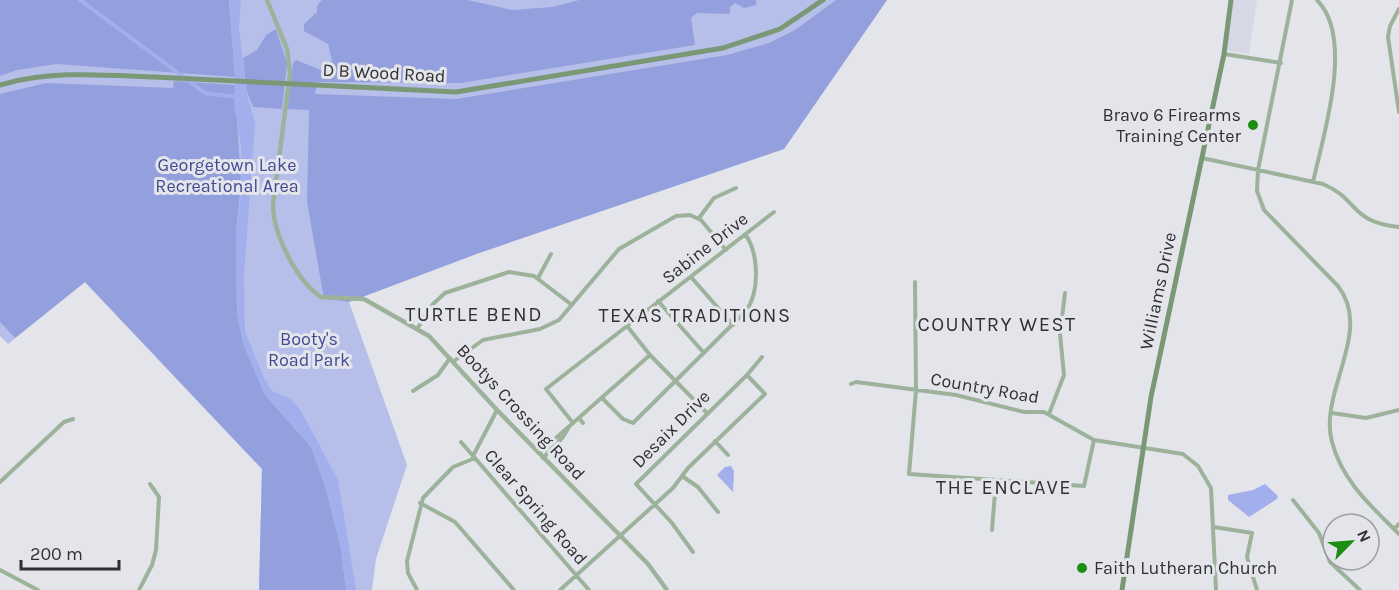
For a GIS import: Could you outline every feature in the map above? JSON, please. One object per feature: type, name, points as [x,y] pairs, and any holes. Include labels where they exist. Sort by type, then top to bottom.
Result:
[{"type":"main road","name":"D B Wood Road","points":[[0,86],[31,78],[57,76],[154,77],[456,92],[723,48],[780,28],[823,0]]},
{"type":"main road","name":"Williams Drive","points":[[1122,590],[1159,356],[1224,54],[1231,0]]},
{"type":"street","name":"Bootys Crossing Road","points":[[267,0],[285,43],[290,65],[273,204],[275,226],[299,273],[317,295],[332,299],[361,298],[435,341],[497,410],[648,564],[667,590]]},
{"type":"street","points":[[1292,0],[1287,13],[1281,63],[1258,170],[1257,190],[1264,210],[1338,286],[1349,307],[1350,326],[1332,413],[1332,443],[1345,474],[1399,534]]},
{"type":"street","points":[[1313,182],[1335,71],[1331,24],[1317,0]]},
{"type":"street","points":[[1399,9],[1390,26],[1388,37],[1399,112]]},
{"type":"street","points":[[1224,54],[1281,63]]},
{"type":"street","points":[[1202,158],[1313,182],[1333,189],[1364,219],[1380,225],[1399,227]]},
{"type":"street","points":[[699,218],[714,199],[736,188]]},
{"type":"street","name":"Sabine Drive","points":[[571,425],[546,390],[774,212]]},
{"type":"street","points":[[413,391],[438,375],[452,359],[483,340],[549,326],[563,316],[623,245],[677,215],[699,218],[726,250]]},
{"type":"street","points":[[602,398],[630,424],[676,382],[750,306],[753,297],[755,255],[746,234]]},
{"type":"street","points":[[538,278],[551,254]]},
{"type":"street","points":[[417,329],[432,305],[446,293],[509,272],[523,272],[538,278],[572,305]]},
{"type":"street","points":[[691,277],[733,325]]},
{"type":"street","points":[[915,282],[916,390],[909,474],[1084,486],[1094,440]]},
{"type":"street","points":[[1049,414],[1064,375],[1060,334],[1065,293]]},
{"type":"street","points":[[658,301],[704,353]]},
{"type":"street","points":[[627,326],[650,355],[706,412]]},
{"type":"street","points":[[539,453],[650,355]]},
{"type":"street","name":"Desaix Drive","points":[[693,552],[636,484],[706,412],[747,375],[762,357]]},
{"type":"street","points":[[560,590],[673,488],[715,441],[765,394],[747,375]]},
{"type":"street","name":"Country Road","points":[[851,384],[856,382],[956,394],[1024,412],[1049,414],[1094,440],[1183,454],[1198,466],[1211,488],[1216,590]]},
{"type":"street","points":[[417,590],[409,578],[407,561],[420,503],[425,494],[448,471],[474,457],[497,410]]},
{"type":"street","points":[[1332,413],[1366,418],[1399,410]]},
{"type":"street","points":[[579,418],[583,423]]},
{"type":"street","points":[[0,482],[64,422],[73,419]]},
{"type":"street","points":[[543,458],[571,425]]},
{"type":"street","points":[[715,441],[728,455]]},
{"type":"street","name":"Clear Spring Road","points":[[461,442],[589,590]]},
{"type":"street","points":[[682,476],[698,487],[718,512]]},
{"type":"street","points":[[992,530],[996,480]]},
{"type":"street","points":[[139,590],[154,560],[156,548],[159,497],[150,484]]},
{"type":"street","points":[[1293,500],[1319,533],[1330,562],[1360,590]]},
{"type":"street","points":[[420,503],[455,522],[514,590]]},
{"type":"street","points":[[1394,529],[1399,524]]},
{"type":"street","points":[[1214,527],[1252,533],[1246,557],[1257,590]]},
{"type":"street","points":[[0,570],[38,590]]},
{"type":"shaded area","points":[[229,0],[241,0],[239,28],[246,89],[255,124],[244,275],[245,331],[263,376],[272,391],[291,399],[301,411],[338,480],[356,590],[346,590],[341,548],[325,485],[311,447],[265,395],[243,343],[237,313],[236,233],[241,193],[241,145],[234,106],[235,77]]},
{"type":"shaded area","points":[[1231,0],[1257,0],[1249,54],[1224,50]]},
{"type":"shaded area","points":[[731,466],[734,471],[733,492],[717,475],[725,467]]},
{"type":"shaded area","points":[[1265,484],[1278,496],[1277,499],[1249,517],[1228,500],[1228,495],[1253,490]]},
{"type":"green space","name":"Georgetown Lake Recreational Area","points":[[0,0],[887,0],[784,149],[479,253],[349,302],[407,465],[376,559],[372,590],[259,590],[262,469],[85,282],[8,344],[0,336]]},
{"type":"green space","points":[[0,0],[229,0],[235,77],[56,64],[17,70],[0,76]]},
{"type":"green space","points":[[322,0],[468,0],[512,10],[552,7],[579,0],[756,0],[756,5],[744,8],[735,3],[730,7],[730,14],[697,13],[691,18],[695,45],[461,83],[318,82],[315,94],[456,99],[727,55],[769,43],[795,30],[836,0],[887,0],[784,149],[479,253],[349,302],[324,299],[307,202],[309,110],[287,109],[293,63],[296,60],[323,71],[332,61],[328,44],[304,31],[304,24],[317,12],[317,6]]},
{"type":"green space","points":[[276,29],[287,63],[282,109],[253,107],[246,89],[243,58],[257,50],[266,35]]},
{"type":"green space","points":[[174,81],[235,85],[241,183],[236,233],[237,313],[243,343],[265,395],[311,447],[325,485],[341,548],[346,590],[259,590],[262,469],[85,282],[15,338],[0,322],[0,94],[46,83],[173,88]]},
{"type":"waterway","points":[[80,0],[205,93],[237,97]]},
{"type":"place","name":"Bravo 6 Firearms Training Center","points":[[1253,125]]},
{"type":"place","name":"Faith Lutheran Church","points":[[1082,568]]},
{"type":"district","name":"TURTLE BEND","points":[[474,314]]},
{"type":"district","name":"TEXAS TRADITIONS","points":[[695,315]]},
{"type":"district","name":"COUNTRY WEST","points":[[997,324]]},
{"type":"district","name":"THE ENCLAVE","points":[[1004,487]]},
{"type":"park label","name":"Booty's Road Park","points":[[309,349]]}]
